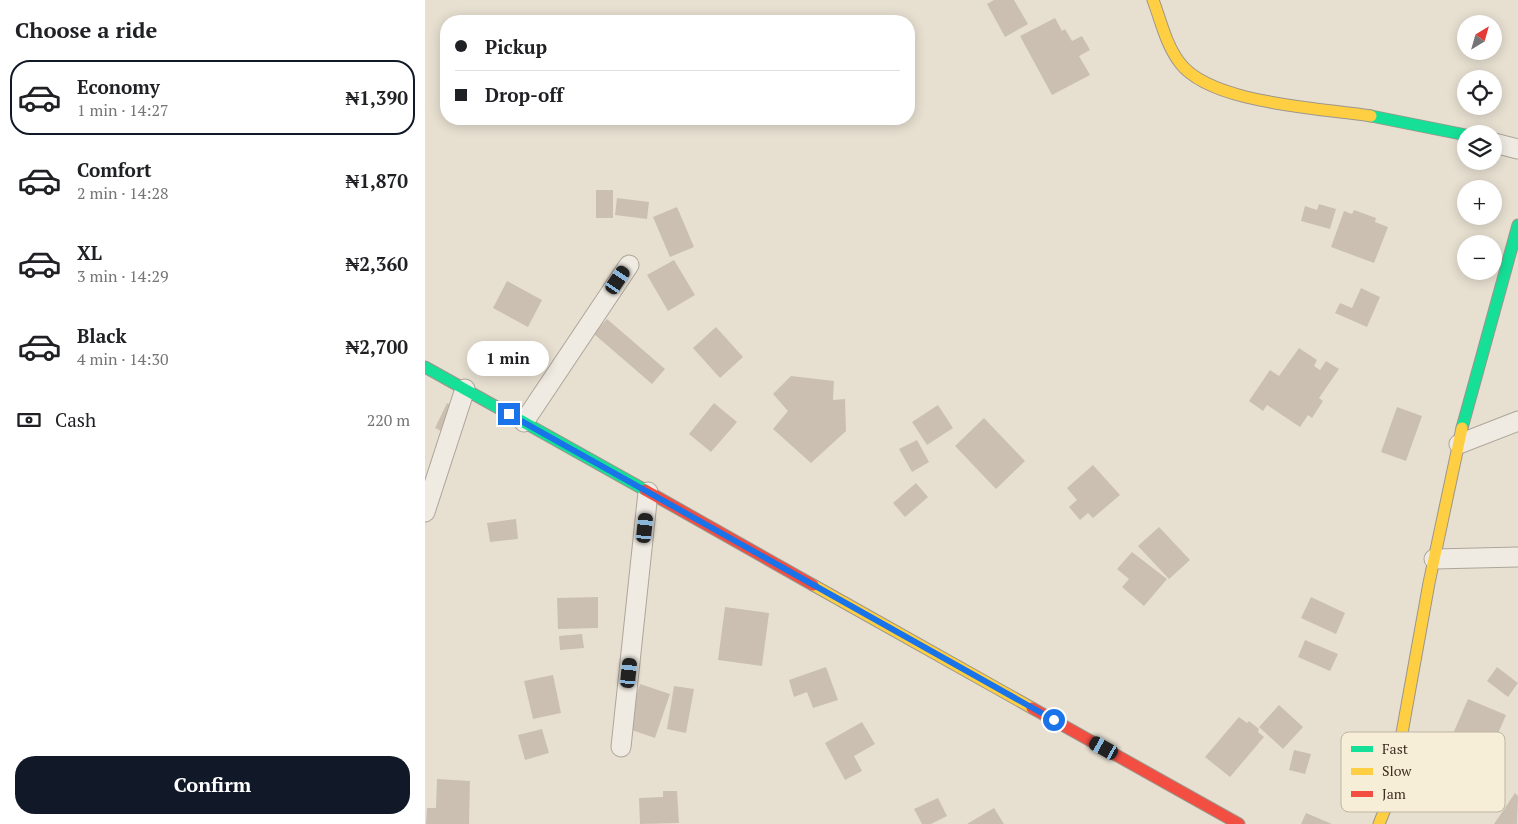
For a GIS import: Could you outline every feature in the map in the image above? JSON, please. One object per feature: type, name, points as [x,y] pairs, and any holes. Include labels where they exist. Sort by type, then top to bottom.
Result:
[{"type":"street","points":[[1153,0],[1172,47],[1183,67],[1194,78],[1210,86],[1243,96],[1427,125],[1457,133]]},
{"type":"street","points":[[1502,145],[1518,149]]},
{"type":"street","points":[[1402,732],[1434,559],[1459,444],[1518,225]]},
{"type":"street","points":[[524,422],[629,265]]},
{"type":"street","points":[[425,367],[1239,824]]},
{"type":"street","points":[[425,512],[465,389]]},
{"type":"street","points":[[1459,444],[1518,421]]},
{"type":"street","points":[[621,747],[648,492]]},
{"type":"street","points":[[1434,559],[1518,557]]},
{"type":"street","points":[[1379,824],[1384,812]]},
{"type":"building","points":[[994,0],[1014,0],[1028,24],[1005,37],[987,4]]},
{"type":"building","points":[[1055,18],[1062,31],[1065,29],[1072,41],[1082,36],[1090,50],[1079,56],[1090,75],[1052,95],[1020,36]]},
{"type":"building","points":[[596,190],[613,190],[613,218],[596,218]]},
{"type":"building","points":[[617,198],[649,202],[647,219],[615,215]]},
{"type":"building","points":[[1319,204],[1336,209],[1330,229],[1301,221],[1305,206],[1317,210]]},
{"type":"building","points":[[677,207],[694,247],[670,257],[653,217]]},
{"type":"building","points":[[1354,210],[1376,218],[1375,222],[1388,227],[1374,263],[1331,247],[1344,211],[1352,214]]},
{"type":"building","points":[[674,260],[695,295],[668,311],[647,275]]},
{"type":"building","points":[[507,281],[542,300],[528,327],[493,308]]},
{"type":"building","points":[[1361,288],[1380,297],[1367,327],[1335,313],[1340,303],[1352,308]]},
{"type":"building","points":[[607,319],[665,369],[652,384],[594,334]]},
{"type":"building","points":[[716,327],[743,357],[720,378],[693,348]]},
{"type":"building","points":[[1299,348],[1317,360],[1314,366],[1320,370],[1326,361],[1339,369],[1319,398],[1323,401],[1312,418],[1308,415],[1300,427],[1267,405],[1263,411],[1249,401],[1270,370],[1279,376]]},
{"type":"building","points":[[791,376],[834,381],[833,400],[845,399],[846,431],[811,463],[773,429],[788,411],[773,394]]},
{"type":"building","points":[[447,403],[461,410],[449,435],[435,428]]},
{"type":"building","points":[[714,403],[737,422],[711,452],[689,434]]},
{"type":"building","points":[[938,405],[953,428],[927,445],[912,422]]},
{"type":"building","points":[[1397,407],[1422,416],[1406,461],[1381,452]]},
{"type":"building","points":[[984,418],[1025,461],[996,489],[955,446]]},
{"type":"building","points":[[917,440],[929,462],[912,472],[899,449]]},
{"type":"building","points":[[1093,465],[1120,495],[1093,518],[1088,513],[1080,520],[1069,507],[1077,500],[1067,488]]},
{"type":"building","points":[[916,483],[928,497],[905,517],[893,503]]},
{"type":"building","points":[[516,519],[518,539],[490,542],[487,523]]},
{"type":"building","points":[[1159,527],[1190,560],[1169,579],[1138,546]]},
{"type":"building","points":[[1132,552],[1167,579],[1144,606],[1122,587],[1129,579],[1117,569]]},
{"type":"building","points":[[598,597],[598,628],[558,629],[557,598]]},
{"type":"building","points":[[1311,597],[1345,613],[1336,634],[1301,618]]},
{"type":"building","points":[[725,607],[769,613],[762,666],[718,660]]},
{"type":"building","points":[[582,634],[584,648],[560,650],[559,636]]},
{"type":"building","points":[[1305,640],[1338,654],[1330,671],[1298,657]]},
{"type":"building","points":[[826,667],[838,700],[813,708],[807,692],[794,697],[789,680]]},
{"type":"building","points":[[1497,667],[1518,683],[1508,697],[1487,681]]},
{"type":"building","points":[[553,675],[561,713],[533,719],[524,681]]},
{"type":"building","points":[[640,684],[670,694],[655,738],[626,728]]},
{"type":"building","points":[[674,686],[694,689],[686,733],[667,729]]},
{"type":"building","points":[[1468,699],[1506,715],[1499,732],[1454,732]]},
{"type":"building","points":[[1279,705],[1303,727],[1283,749],[1259,727]]},
{"type":"building","points":[[1239,717],[1247,723],[1249,721],[1259,729],[1258,732],[1264,737],[1230,777],[1205,757]]},
{"type":"building","points":[[862,722],[875,744],[854,756],[862,771],[845,780],[825,743]]},
{"type":"building","points":[[542,729],[549,753],[525,760],[518,735]]},
{"type":"building","points":[[1294,750],[1311,754],[1305,774],[1289,770]]},
{"type":"building","points":[[437,779],[470,781],[469,824],[426,824],[427,808],[436,808]]},
{"type":"building","points":[[663,791],[677,791],[679,823],[640,824],[639,798],[663,797]]},
{"type":"building","points":[[1515,793],[1518,796],[1517,824],[1494,824],[1502,812],[1505,812],[1505,808]]},
{"type":"building","points":[[938,798],[947,816],[931,824],[922,824],[914,809]]},
{"type":"building","points":[[994,808],[1004,824],[967,824]]},
{"type":"building","points":[[1306,813],[1332,824],[1301,824]]},
{"type":"traffic: fast","points":[[1371,116],[1457,133]]},
{"type":"traffic: fast","points":[[1462,428],[1518,225]]},
{"type":"traffic: fast","points":[[425,367],[645,490]]},
{"type":"traffic: slow","points":[[1153,0],[1171,49],[1180,63],[1195,77],[1241,96],[1268,102],[1371,116]]},
{"type":"traffic: slow","points":[[1402,732],[1429,583],[1462,428]]},
{"type":"traffic: slow","points":[[813,585],[1032,708]]},
{"type":"traffic: slow","points":[[1379,824],[1384,812]]},
{"type":"traffic: jam","points":[[645,490],[813,585]]},
{"type":"traffic: jam","points":[[1032,708],[1239,824]]},
{"type":"route","points":[[509,414],[751,548],[1054,720]]}]
